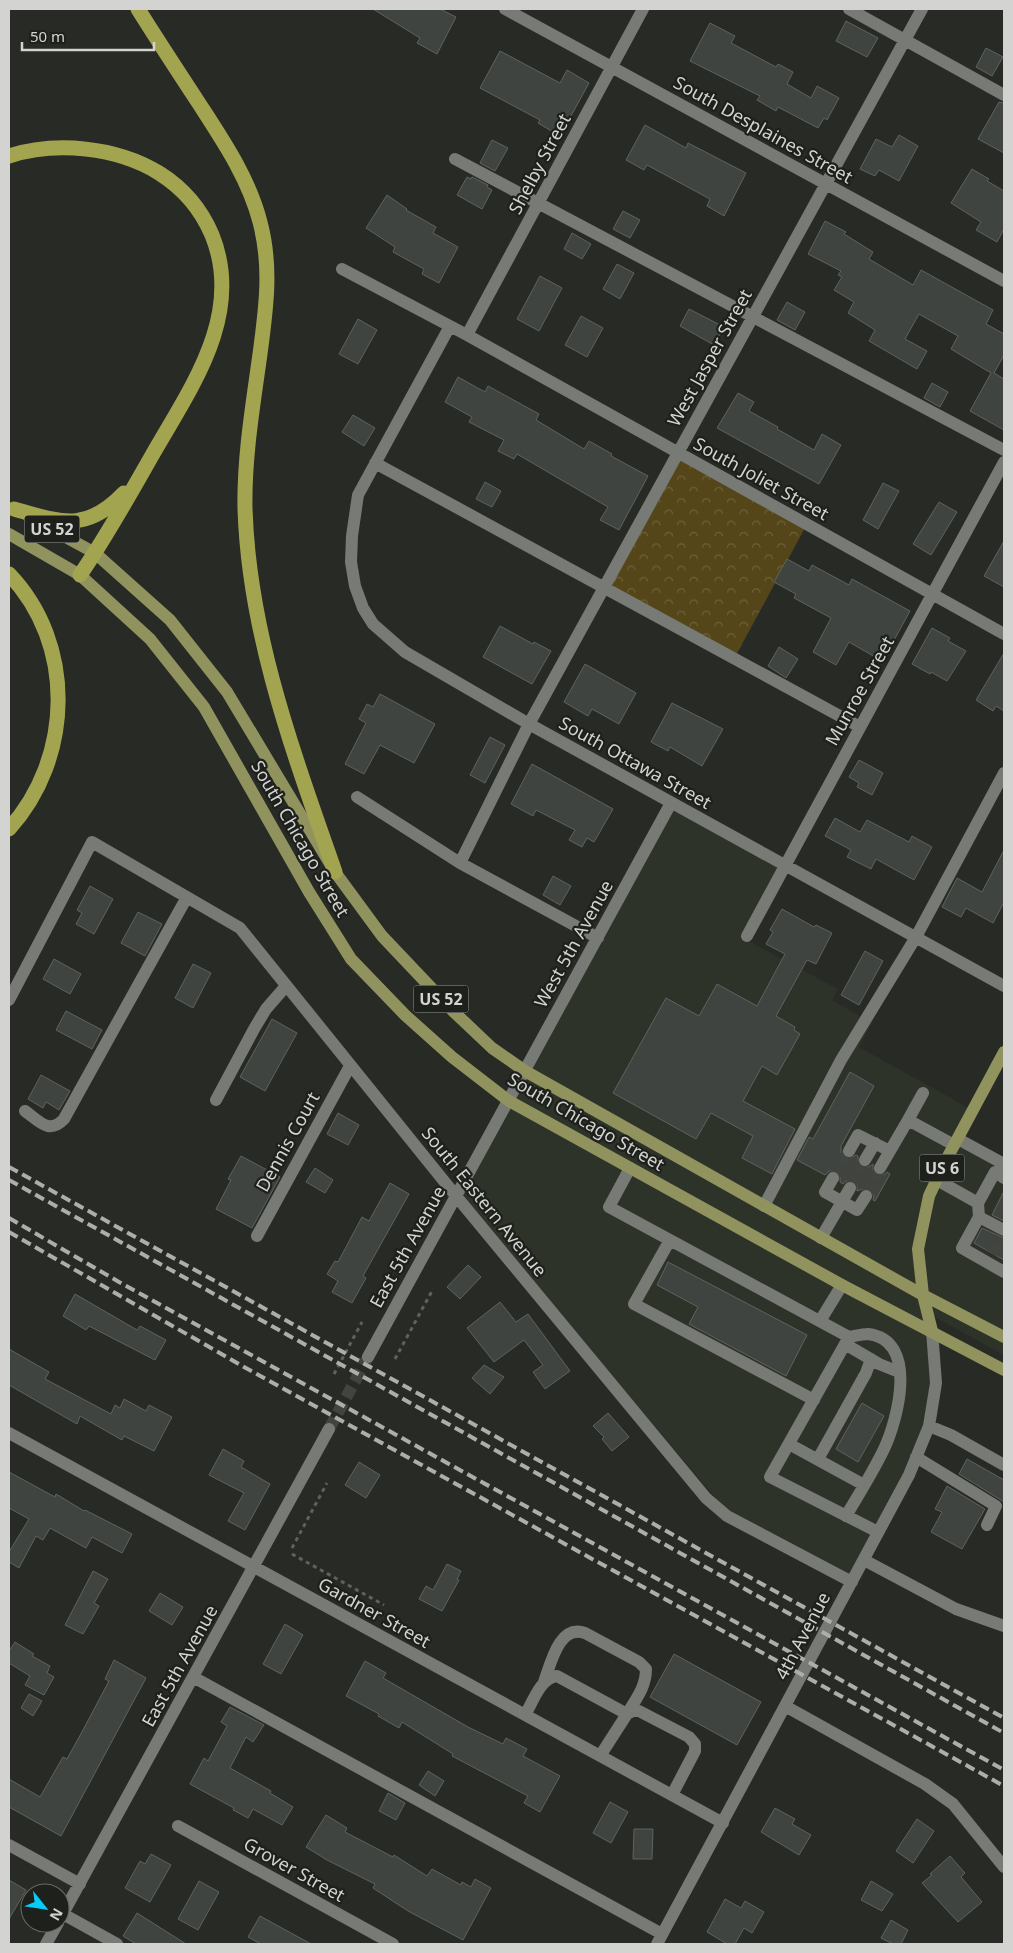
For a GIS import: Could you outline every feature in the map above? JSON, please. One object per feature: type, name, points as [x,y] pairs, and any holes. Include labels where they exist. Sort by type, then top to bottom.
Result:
[{"type":"highway","points":[[138,9],[243,175],[261,224],[266,258],[268,294],[248,450],[245,508],[249,561],[268,668],[294,756],[335,872]]},
{"type":"highway","points":[[9,156],[34,150],[80,149],[129,159],[152,169],[168,178],[184,192],[200,212],[218,249],[222,291],[220,314],[214,337],[192,385],[95,553],[80,575]]},
{"type":"highway","points":[[11,507],[59,521],[77,521],[93,517],[113,505],[139,478]]},
{"type":"highway","points":[[9,574],[18,584],[46,631],[58,679],[57,726],[45,772],[21,815],[9,829]]},
{"type":"main road","name":"South Chicago Street","points":[[11,507],[95,553],[170,620],[227,692],[335,872],[382,936],[448,1006],[492,1048],[525,1071],[764,1206],[923,1295],[1004,1337]]},
{"type":"main road","name":"South Chicago Street","points":[[9,534],[80,575],[150,639],[204,707],[308,892],[351,959],[405,1015],[452,1057],[509,1101],[842,1285],[1004,1370]]},
{"type":"main road","name":"US 6","points":[[932,1331],[923,1295],[918,1249],[929,1196],[1004,1052]]},
{"type":"street","name":"South Desplaines Street","points":[[505,9],[1004,281]]},
{"type":"street","name":"Shelby Street","points":[[467,335],[644,9]]},
{"type":"street","points":[[849,9],[1004,95]]},
{"type":"street","name":"West Jasper Street","points":[[460,863],[529,724],[922,9]]},
{"type":"street","points":[[455,159],[1004,450]]},
{"type":"street","name":"South Joliet Street","points":[[342,269],[467,335],[1004,634]]},
{"type":"street","points":[[450,326],[375,463],[860,727]]},
{"type":"street","name":"Munroe Street","points":[[747,936],[1004,462]]},
{"type":"street","name":"South Ottawa Street","points":[[375,463],[358,495],[352,536],[351,562],[355,586],[363,608],[374,624],[405,652],[529,724],[1004,986]]},
{"type":"street","points":[[764,1206],[841,1060],[916,937],[1004,773]]},
{"type":"street","points":[[357,797],[460,863],[598,938]]},
{"type":"street","name":"West 5th Avenue","points":[[509,1101],[671,803]]},
{"type":"street","name":"South Eastern Avenue","points":[[9,1000],[92,842],[240,928],[456,1196],[706,1498],[726,1516],[852,1582]]},
{"type":"street","points":[[25,1111],[43,1125],[52,1127],[58,1125],[64,1119],[188,897]]},
{"type":"street","points":[[216,1100],[258,1022],[266,1009],[286,986]]},
{"type":"street","name":"Dennis Court","points":[[257,1236],[350,1066]]},
{"type":"street","points":[[880,1168],[923,1093]]},
{"type":"street","name":"East 5th Avenue","points":[[368,1357],[509,1101]]},
{"type":"street","points":[[908,1120],[1004,1164]]},
{"type":"street","points":[[849,1151],[858,1134],[890,1151]]},
{"type":"street","points":[[865,1160],[875,1143]]},
{"type":"street","points":[[630,1168],[609,1207],[820,1321],[871,1359],[900,1372]]},
{"type":"street","points":[[1004,1178],[995,1172],[978,1203],[979,1217],[962,1248],[989,1258],[1004,1272]]},
{"type":"street","points":[[833,1178],[825,1192],[842,1202],[857,1210],[866,1196]]},
{"type":"street","points":[[937,1180],[978,1203]]},
{"type":"street","points":[[821,1238],[850,1188]]},
{"type":"street","points":[[979,1217],[1003,1233]]},
{"type":"street","points":[[670,1240],[634,1304],[814,1400]]},
{"type":"street","points":[[820,1321],[842,1285]]},
{"type":"street","name":"4th Avenue","points":[[659,1939],[724,1823],[916,1458],[929,1426],[936,1383],[932,1331]]},
{"type":"street","points":[[846,1516],[884,1448],[895,1419],[900,1385],[899,1361],[894,1349],[883,1339],[867,1334],[847,1340],[770,1477],[846,1516],[878,1532]]},
{"type":"street","points":[[818,1459],[866,1373],[871,1359]]},
{"type":"street","points":[[929,1426],[951,1435],[1004,1465]]},
{"type":"street","name":"East 5th Avenue","points":[[70,1902],[329,1429]]},
{"type":"street","name":"Gardner Street","points":[[9,1433],[724,1823]]},
{"type":"street","points":[[789,1444],[864,1485]]},
{"type":"street","points":[[916,1458],[996,1506],[987,1525]]},
{"type":"street","points":[[864,1560],[956,1609],[1004,1626]]},
{"type":"street","points":[[525,1715],[544,1682],[557,1648],[564,1637],[571,1631],[578,1630],[585,1633],[639,1662],[646,1669],[646,1680],[641,1692],[600,1756]]},
{"type":"street","points":[[544,1682],[551,1677],[557,1676],[627,1714]]},
{"type":"street","points":[[193,1677],[659,1939]]},
{"type":"street","points":[[785,1706],[925,1784],[953,1804],[1004,1867]]},
{"type":"street","points":[[627,1714],[633,1711],[640,1712],[689,1737],[695,1744],[695,1751],[672,1795]]},
{"type":"street","name":"Grover Street","points":[[178,1826],[393,1944]]},
{"type":"street","points":[[9,1845],[80,1884]]},
{"type":"street","points":[[70,1923],[118,1944]]},
{"type":"street","name":"East 5th Avenue","points":[[46,1944],[52,1933]]},
{"type":"path","points":[[395,1359],[432,1291]]},
{"type":"path","points":[[334,1374],[362,1322]]},
{"type":"path","points":[[292,1548],[327,1484]]},
{"type":"path","points":[[292,1554],[384,1605]]},
{"type":"shaded area","points":[[672,810],[780,867],[743,938],[838,989],[832,1000],[872,1023],[859,1047],[976,1112],[960,1142],[1004,1165],[1004,1355],[933,1316],[931,1430],[856,1582],[729,1514],[461,1197]]},
{"type":"green space","points":[[679,455],[806,526],[735,657],[607,587]]},
{"type":"building","points":[[373,9],[440,9],[456,17],[437,54],[417,43],[420,38]]},
{"type":"building","points":[[846,21],[878,38],[867,57],[836,41]]},
{"type":"building","points":[[710,23],[735,36],[731,43],[776,67],[778,64],[793,72],[787,84],[811,98],[817,86],[839,98],[827,120],[824,118],[818,128],[778,107],[776,111],[757,100],[760,96],[690,61]]},
{"type":"building","points":[[986,48],[1003,57],[992,76],[976,67]]},
{"type":"building","points":[[500,51],[560,83],[567,70],[589,83],[560,136],[538,123],[540,120],[480,88]]},
{"type":"building","points":[[999,102],[1004,103],[1004,153],[978,139]]},
{"type":"building","points":[[645,125],[686,148],[688,143],[746,173],[724,216],[707,206],[710,199],[647,165],[644,170],[626,160]]},
{"type":"building","points":[[899,135],[918,146],[899,181],[879,170],[875,176],[860,169],[876,139],[892,147]]},
{"type":"building","points":[[492,140],[508,148],[495,171],[480,163]]},
{"type":"building","points":[[972,169],[1004,191],[1004,229],[997,242],[976,230],[981,222],[951,203]]},
{"type":"building","points":[[467,177],[471,179],[472,177],[488,185],[487,187],[492,190],[482,209],[457,195]]},
{"type":"building","points":[[387,195],[406,210],[436,227],[433,233],[458,247],[439,283],[422,274],[424,269],[393,252],[395,247],[366,228]]},
{"type":"building","points":[[623,211],[640,220],[630,238],[613,229]]},
{"type":"building","points":[[825,221],[846,232],[844,234],[873,252],[869,259],[913,285],[921,270],[993,310],[986,324],[1004,334],[1004,355],[994,373],[1004,379],[1004,430],[970,411],[991,373],[951,349],[958,336],[919,314],[905,339],[927,351],[917,369],[869,341],[875,330],[848,313],[854,302],[834,290],[842,277],[838,275],[841,271],[808,254]]},
{"type":"building","points":[[572,233],[591,244],[582,259],[564,249]]},
{"type":"building","points":[[617,264],[634,273],[620,299],[603,289]]},
{"type":"building","points":[[540,276],[562,288],[539,331],[517,319]]},
{"type":"building","points":[[787,302],[805,312],[795,330],[777,320]]},
{"type":"building","points":[[689,309],[724,327],[714,345],[680,326]]},
{"type":"building","points":[[581,316],[603,328],[587,357],[565,345]]},
{"type":"building","points":[[358,319],[377,330],[358,364],[339,354]]},
{"type":"building","points":[[458,377],[485,392],[488,386],[539,414],[536,420],[584,449],[589,441],[612,454],[611,456],[648,476],[619,530],[600,520],[608,507],[517,454],[514,459],[498,451],[504,440],[469,422],[472,417],[445,402]]},
{"type":"building","points":[[932,383],[948,392],[940,407],[924,398]]},
{"type":"building","points":[[738,393],[754,402],[749,411],[814,450],[822,434],[841,445],[819,484],[717,428]]},
{"type":"building","points":[[353,415],[375,428],[364,446],[342,432]]},
{"type":"building","points":[[485,482],[501,491],[492,507],[476,499]]},
{"type":"building","points":[[883,483],[899,491],[878,529],[863,520]]},
{"type":"building","points":[[939,502],[957,512],[931,555],[913,544]]},
{"type":"building","points":[[1004,541],[1004,587],[984,576]]},
{"type":"building","points":[[787,559],[809,571],[812,565],[849,585],[852,579],[910,611],[887,653],[879,649],[875,657],[849,642],[836,665],[813,652],[831,618],[794,598],[796,594],[774,582]]},
{"type":"building","points":[[500,626],[533,644],[534,642],[551,651],[532,684],[483,657]]},
{"type":"building","points":[[932,628],[950,638],[948,641],[966,651],[947,681],[912,664]]},
{"type":"building","points":[[779,647],[798,659],[786,678],[768,666]]},
{"type":"building","points":[[1004,653],[1004,711],[996,706],[993,711],[976,700]]},
{"type":"building","points":[[585,664],[636,693],[619,724],[592,709],[588,716],[564,702]]},
{"type":"building","points":[[380,694],[435,724],[414,763],[380,745],[364,774],[345,764],[366,723],[359,719],[367,704],[373,707]]},
{"type":"building","points":[[672,703],[723,729],[702,766],[670,747],[668,751],[651,742]]},
{"type":"building","points":[[490,737],[505,745],[485,783],[470,775]]},
{"type":"building","points":[[859,760],[883,773],[872,795],[857,787],[859,783],[849,777]]},
{"type":"building","points":[[532,764],[613,809],[594,842],[587,838],[582,847],[569,840],[575,830],[536,810],[533,816],[511,804]]},
{"type":"building","points":[[835,818],[860,832],[867,820],[909,842],[912,836],[932,847],[914,880],[876,859],[871,869],[847,857],[851,850],[825,836]]},
{"type":"building","points":[[1004,850],[1004,902],[993,923],[966,908],[961,917],[942,907],[957,878],[982,892]]},
{"type":"building","points":[[553,876],[571,886],[560,905],[543,895]]},
{"type":"building","points":[[90,886],[113,899],[94,934],[76,924],[82,913],[77,910]]},
{"type":"building","points":[[782,909],[814,927],[816,925],[832,933],[816,964],[807,960],[776,1016],[795,1027],[794,1030],[800,1034],[777,1075],[762,1066],[743,1101],[795,1129],[772,1174],[742,1158],[753,1136],[711,1113],[696,1139],[613,1093],[666,998],[699,1016],[717,984],[757,1006],[785,954],[766,944],[773,932],[770,930]]},
{"type":"building","points":[[138,912],[162,924],[145,956],[121,943]]},
{"type":"building","points":[[865,951],[883,961],[859,1005],[841,995]]},
{"type":"building","points":[[54,959],[81,974],[70,994],[43,979]]},
{"type":"building","points":[[193,964],[211,973],[193,1008],[175,998]]},
{"type":"building","points":[[66,1011],[102,1030],[92,1049],[56,1030]]},
{"type":"building","points":[[272,1019],[297,1033],[265,1091],[240,1077]]},
{"type":"building","points":[[850,1072],[874,1086],[841,1146],[841,1152],[842,1156],[849,1159],[856,1155],[858,1156],[858,1164],[861,1167],[869,1167],[873,1164],[873,1172],[876,1175],[884,1175],[887,1172],[890,1174],[875,1201],[873,1200],[874,1196],[871,1189],[866,1188],[857,1191],[857,1184],[854,1181],[846,1181],[843,1184],[840,1182],[840,1174],[837,1171],[829,1171],[825,1175],[797,1160],[809,1137],[813,1139]]},
{"type":"building","points":[[41,1075],[70,1091],[59,1110],[46,1102],[43,1108],[28,1099]]},
{"type":"building","points":[[338,1113],[359,1125],[348,1145],[327,1134]]},
{"type":"building","points":[[241,1156],[280,1177],[252,1228],[216,1209],[231,1180],[228,1179]]},
{"type":"building","points":[[315,1168],[333,1180],[325,1193],[306,1182]]},
{"type":"building","points":[[390,1183],[409,1194],[363,1276],[366,1278],[352,1303],[332,1292],[338,1281],[327,1274],[335,1261],[338,1262],[362,1217],[369,1221]]},
{"type":"building","points":[[1004,1191],[1004,1221],[992,1215]]},
{"type":"building","points":[[982,1228],[1004,1238],[1004,1260],[974,1243]]},
{"type":"building","points":[[668,1262],[807,1335],[786,1376],[689,1324],[698,1307],[657,1285]]},
{"type":"building","points":[[468,1265],[481,1277],[460,1299],[447,1287]]},
{"type":"building","points":[[75,1294],[137,1330],[140,1326],[166,1340],[155,1360],[89,1326],[86,1330],[63,1316]]},
{"type":"building","points":[[500,1302],[516,1322],[528,1314],[570,1371],[545,1389],[533,1372],[543,1365],[524,1340],[494,1362],[467,1328]]},
{"type":"building","points":[[9,1349],[49,1372],[45,1379],[111,1414],[115,1405],[120,1408],[124,1399],[146,1411],[149,1405],[172,1417],[154,1451],[124,1436],[122,1440],[80,1416],[77,1424],[9,1385]]},
{"type":"building","points":[[484,1365],[504,1377],[490,1394],[472,1378]]},
{"type":"building","points":[[862,1403],[884,1416],[858,1462],[836,1449]]},
{"type":"building","points":[[608,1413],[629,1437],[612,1451],[602,1439],[604,1437],[593,1426]]},
{"type":"building","points":[[223,1449],[244,1461],[241,1467],[270,1484],[245,1530],[228,1521],[244,1493],[209,1475]]},
{"type":"building","points":[[967,1459],[1004,1480],[1004,1502],[959,1474]]},
{"type":"building","points":[[359,1462],[380,1475],[366,1498],[345,1485]]},
{"type":"building","points":[[9,1472],[55,1497],[56,1494],[84,1511],[132,1534],[122,1553],[92,1537],[86,1548],[50,1528],[43,1540],[36,1536],[19,1568],[9,1562],[9,1552],[29,1519],[9,1508]]},
{"type":"building","points":[[947,1486],[985,1509],[962,1549],[931,1532],[942,1512],[935,1509]]},
{"type":"building","points":[[447,1564],[461,1571],[457,1579],[459,1580],[442,1611],[419,1599],[426,1586],[433,1590]]},
{"type":"building","points":[[93,1571],[108,1579],[94,1603],[99,1606],[83,1634],[65,1625]]},
{"type":"building","points":[[160,1593],[183,1607],[172,1625],[149,1611]]},
{"type":"building","points":[[285,1624],[303,1635],[281,1674],[263,1664]]},
{"type":"building","points":[[15,1642],[34,1654],[32,1656],[50,1666],[47,1673],[54,1677],[44,1695],[25,1685],[30,1676],[9,1663],[9,1651]]},
{"type":"building","points":[[674,1654],[761,1702],[737,1745],[650,1697]]},
{"type":"building","points":[[114,1660],[146,1678],[61,1836],[9,1807],[9,1779],[40,1797],[63,1757],[67,1759],[83,1730],[109,1681],[105,1679]]},
{"type":"building","points":[[365,1661],[386,1673],[383,1678],[468,1727],[503,1744],[506,1738],[527,1749],[523,1756],[560,1776],[540,1812],[524,1803],[528,1796],[452,1756],[453,1754],[402,1722],[399,1728],[378,1716],[379,1714],[346,1696]]},
{"type":"building","points":[[29,1694],[42,1701],[33,1716],[21,1708]]},
{"type":"building","points":[[230,1707],[264,1725],[253,1742],[246,1737],[230,1768],[271,1791],[270,1793],[293,1807],[282,1825],[253,1809],[248,1818],[233,1810],[234,1808],[190,1784],[204,1758],[208,1761],[227,1726],[221,1722]]},
{"type":"building","points":[[428,1771],[444,1781],[435,1796],[419,1785]]},
{"type":"building","points":[[388,1793],[405,1803],[396,1820],[379,1811]]},
{"type":"building","points":[[610,1802],[628,1812],[611,1843],[593,1833]]},
{"type":"building","points":[[775,1808],[795,1819],[792,1824],[811,1835],[799,1855],[761,1832]]},
{"type":"building","points":[[326,1815],[347,1828],[345,1832],[393,1857],[394,1855],[427,1876],[432,1869],[461,1885],[462,1882],[471,1887],[475,1879],[491,1888],[463,1940],[408,1911],[373,1888],[375,1884],[327,1860],[306,1847]]},
{"type":"building","points":[[917,1819],[934,1831],[913,1863],[896,1851]]},
{"type":"building","points":[[634,1829],[653,1829],[652,1859],[633,1859]]},
{"type":"building","points":[[151,1854],[171,1865],[150,1902],[125,1888],[140,1861],[145,1864]]},
{"type":"building","points":[[950,1856],[965,1873],[961,1877],[982,1902],[958,1922],[922,1883]]},
{"type":"building","points":[[9,1880],[20,1886],[20,1900],[9,1919]]},
{"type":"building","points":[[199,1881],[219,1892],[198,1930],[178,1919]]},
{"type":"building","points":[[871,1881],[893,1894],[882,1911],[861,1900]]},
{"type":"building","points":[[725,1899],[741,1908],[745,1901],[764,1912],[752,1933],[744,1928],[735,1944],[727,1944],[707,1932]]},
{"type":"building","points":[[137,1913],[186,1944],[136,1944],[123,1936]]},
{"type":"building","points":[[260,1916],[311,1944],[261,1944],[248,1937]]},
{"type":"building","points":[[891,1920],[908,1930],[901,1944],[893,1944],[881,1938]]},
{"type":"tunnel","points":[[833,1178],[849,1151]]},
{"type":"tunnel","points":[[850,1188],[865,1160]]},
{"type":"tunnel","points":[[866,1196],[880,1168]]},
{"type":"tunnel","points":[[991,1253],[1001,1238]]},
{"type":"tunnel","points":[[329,1429],[368,1357]]},
{"type":"railway","points":[[9,1167],[1004,1718]]},
{"type":"railway","points":[[9,1180],[1004,1733]]},
{"type":"railway","points":[[9,1218],[119,1282],[1004,1770]]},
{"type":"railway","points":[[9,1232],[244,1367],[1004,1786]]}]
